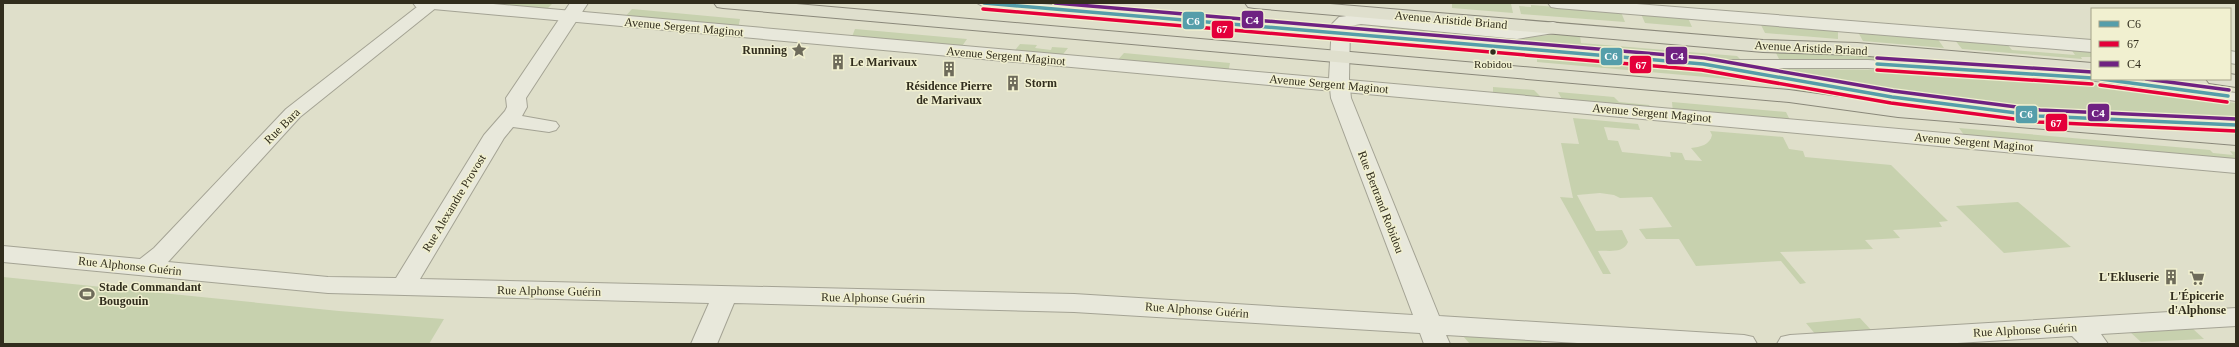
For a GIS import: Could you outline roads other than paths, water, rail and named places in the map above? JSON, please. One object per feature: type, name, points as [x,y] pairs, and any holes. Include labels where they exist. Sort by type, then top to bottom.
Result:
[{"type":"main road","name":"Avenue Sergent Maginot","points":[[723,3],[1816,99],[1898,111],[1952,116],[2236,139]]},
{"type":"main road","name":"Avenue Aristide Briand","points":[[1254,3],[1763,46],[1857,49],[2091,69]]},
{"type":"main road","points":[[2226,80],[2236,81]]},
{"type":"street","name":"Avenue Sergent Maginot","points":[[429,3],[574,10],[1340,86],[2236,166]]},
{"type":"street","name":"Rue Bara","points":[[146,267],[162,254],[293,113],[429,3]]},
{"type":"street","name":"Avenue Aristide Briand","points":[[1557,3],[2091,46]]},
{"type":"street","name":"Rue Alexandre Provost","points":[[403,287],[494,135],[509,120],[517,107],[516,98],[574,10]]},
{"type":"street","name":"Avenue Aristide Briand","points":[[1340,33],[1341,24],[1346,21],[1361,19],[1517,33],[1553,28]]},
{"type":"street","points":[[1339,56],[1340,33]]},
{"type":"street","name":"Rue Bertrand Robidou","points":[[1339,56],[1341,98],[1433,334]]},
{"type":"street","points":[[509,120],[549,126]]},
{"type":"street","name":"Rue Alphonse Guérin","points":[[3,254],[328,285],[1082,304],[1433,334],[1744,344]]},
{"type":"street","points":[[704,344],[725,295]]},
{"type":"street","name":"Rue Alphonse Guérin","points":[[1790,344],[2236,317]]},
{"type":"street","points":[[2078,326],[2095,344]]},
{"type":"lane","points":[[984,3],[1703,64],[1868,64],[2091,77]]},
{"type":"lane","points":[[2014,62],[2091,77]]},
{"type":"lane","points":[[1703,64],[1892,97],[2202,136]]},
{"type":"lane","points":[[2114,80],[2236,97]]},
{"type":"lane","points":[[1952,116],[2039,116],[2236,125]]},
{"type":"place","name":"Running","points":[[799,50]]},
{"type":"place","name":"Robidou","points":[[1493,52]]},
{"type":"place","name":"Le Marivaux","points":[[838,62]]},
{"type":"place","name":"Résidence Pierre de Marivaux","points":[[949,69]]},
{"type":"place","name":"Storm","points":[[1013,83]]},
{"type":"place","name":"L'Ekluserie","points":[[2171,277]]},
{"type":"place","name":"L'Épicerie d'Alphonse","points":[[2197,278]]},
{"type":"place","name":"Stade Commandant Bougouin","points":[[87,294]]}]
